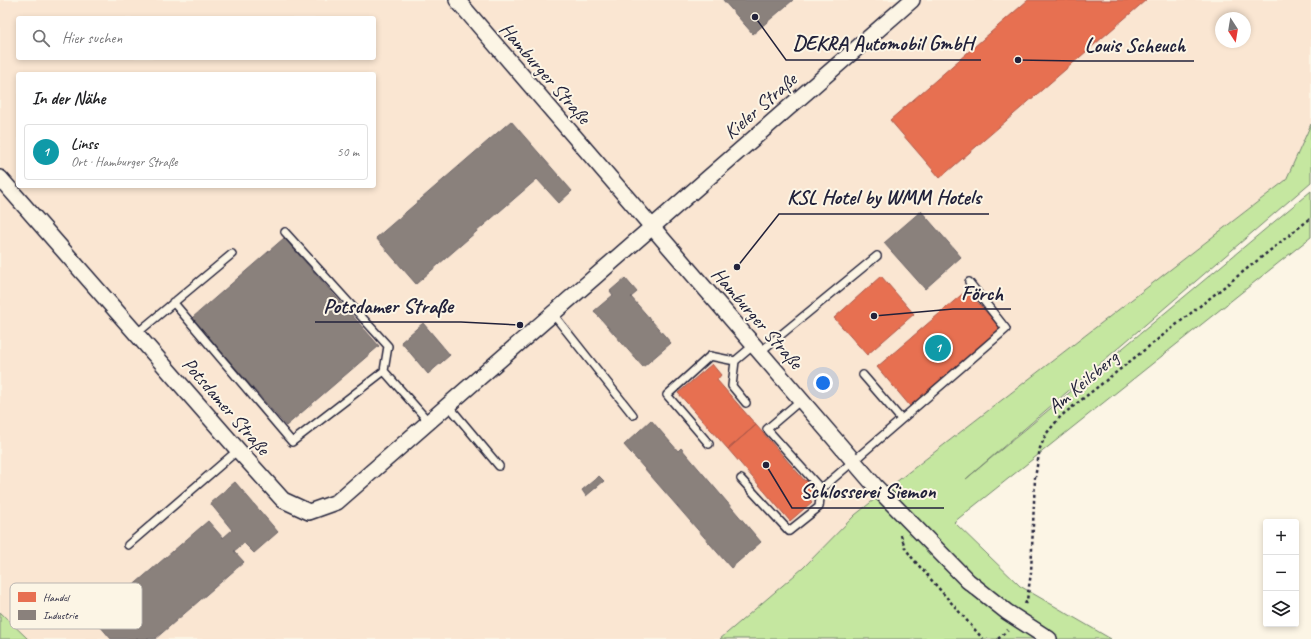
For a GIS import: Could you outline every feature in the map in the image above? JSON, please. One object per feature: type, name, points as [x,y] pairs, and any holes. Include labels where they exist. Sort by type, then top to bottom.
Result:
[{"type":"street","name":"Hamburger Straße","points":[[457,0],[875,486],[968,581],[1018,619],[1049,639]]},
{"type":"street","name":"Kieler Straße","points":[[652,227],[912,0]]},
{"type":"street","name":"Potsdamer Straße","points":[[0,178],[283,500],[310,512],[337,502],[652,227]]},
{"type":"lane","points":[[174,302],[292,442],[384,371],[388,346],[285,232]]},
{"type":"lane","points":[[136,334],[232,254]]},
{"type":"lane","points":[[708,444],[667,395],[710,356],[735,360],[757,349],[877,256]]},
{"type":"lane","points":[[742,479],[789,531],[819,506],[821,489],[1006,329],[969,282]]},
{"type":"lane","points":[[553,314],[633,415]]},
{"type":"lane","points":[[735,360],[732,386],[746,403]]},
{"type":"lane","points":[[384,371],[429,422]]},
{"type":"lane","points":[[862,375],[901,419]]},
{"type":"lane","points":[[801,400],[767,429],[821,489]]},
{"type":"lane","points":[[448,405],[499,466]]},
{"type":"lane","points":[[128,545],[238,450]]},
{"type":"path","name":"Am Keilsberg","points":[[998,639],[1005,634],[1018,619],[1027,600],[1031,573],[1035,478],[1040,448],[1046,434],[1061,416],[1311,218]]},
{"type":"path","points":[[913,559],[983,639]]},
{"type":"shaded area","points":[[0,0],[1311,0],[1311,124],[1286,180],[855,515],[803,568],[720,639],[28,639],[18,629],[142,629],[142,583],[10,583],[10,622],[0,612]]},
{"type":"green space","points":[[1311,124],[1311,182],[966,479],[1311,191],[1311,237],[954,522],[1020,586],[1111,639],[720,639],[803,568],[855,515],[1286,180]]},
{"type":"green space","points":[[0,612],[10,622],[10,629],[18,629],[28,639],[0,639]]},
{"type":"building: Handel","points":[[1028,0],[1146,0],[940,178],[890,120]]},
{"type":"building: Handel","points":[[881,276],[914,314],[867,355],[834,318]]},
{"type":"building: Handel","points":[[967,290],[1000,328],[910,406],[877,367]]},
{"type":"building: Handel","points":[[712,364],[721,375],[717,380],[756,425],[728,449],[678,393]]},
{"type":"building: Handel","points":[[756,425],[816,492],[809,498],[812,502],[790,521],[728,449]]},
{"type":"building: Industrie","points":[[723,0],[793,0],[753,34]]},
{"type":"building: Industrie","points":[[511,121],[572,191],[559,203],[537,179],[416,284],[376,238]]},
{"type":"building: Industrie","points":[[921,211],[961,257],[925,289],[884,243]]},
{"type":"building: Industrie","points":[[284,238],[379,346],[286,426],[192,318]]},
{"type":"building: Industrie","points":[[625,278],[637,292],[631,297],[671,343],[643,367],[594,311],[613,295],[610,291]]},
{"type":"building: Industrie","points":[[423,323],[450,355],[428,374],[401,342]]},
{"type":"building: Industrie","points":[[651,420],[678,451],[681,448],[761,542],[731,568],[624,445]]},
{"type":"building: Industrie","points":[[599,476],[604,481],[586,496],[582,490]]},
{"type":"building: Industrie","points":[[235,482],[278,532],[254,553],[244,543],[234,551],[244,562],[155,639],[111,639],[102,629],[142,629],[142,583],[136,583],[208,521],[223,538],[232,530],[210,503]]},
{"type":"place","name":"DEKRA Automobil GmbH","points":[[755,17]]},
{"type":"place","name":"Louis Scheuch","points":[[1018,60]]},
{"type":"place","name":"KSL Hotel by WMM Hotels","points":[[737,267]]},
{"type":"place","name":"Förch","points":[[874,316]]},
{"type":"place","name":"Potsdamer Straße","points":[[520,325]]},
{"type":"place","name":"Linss","points":[[938,348]]},
{"type":"place","name":"Schlosserei Siemon","points":[[766,465]]}]
